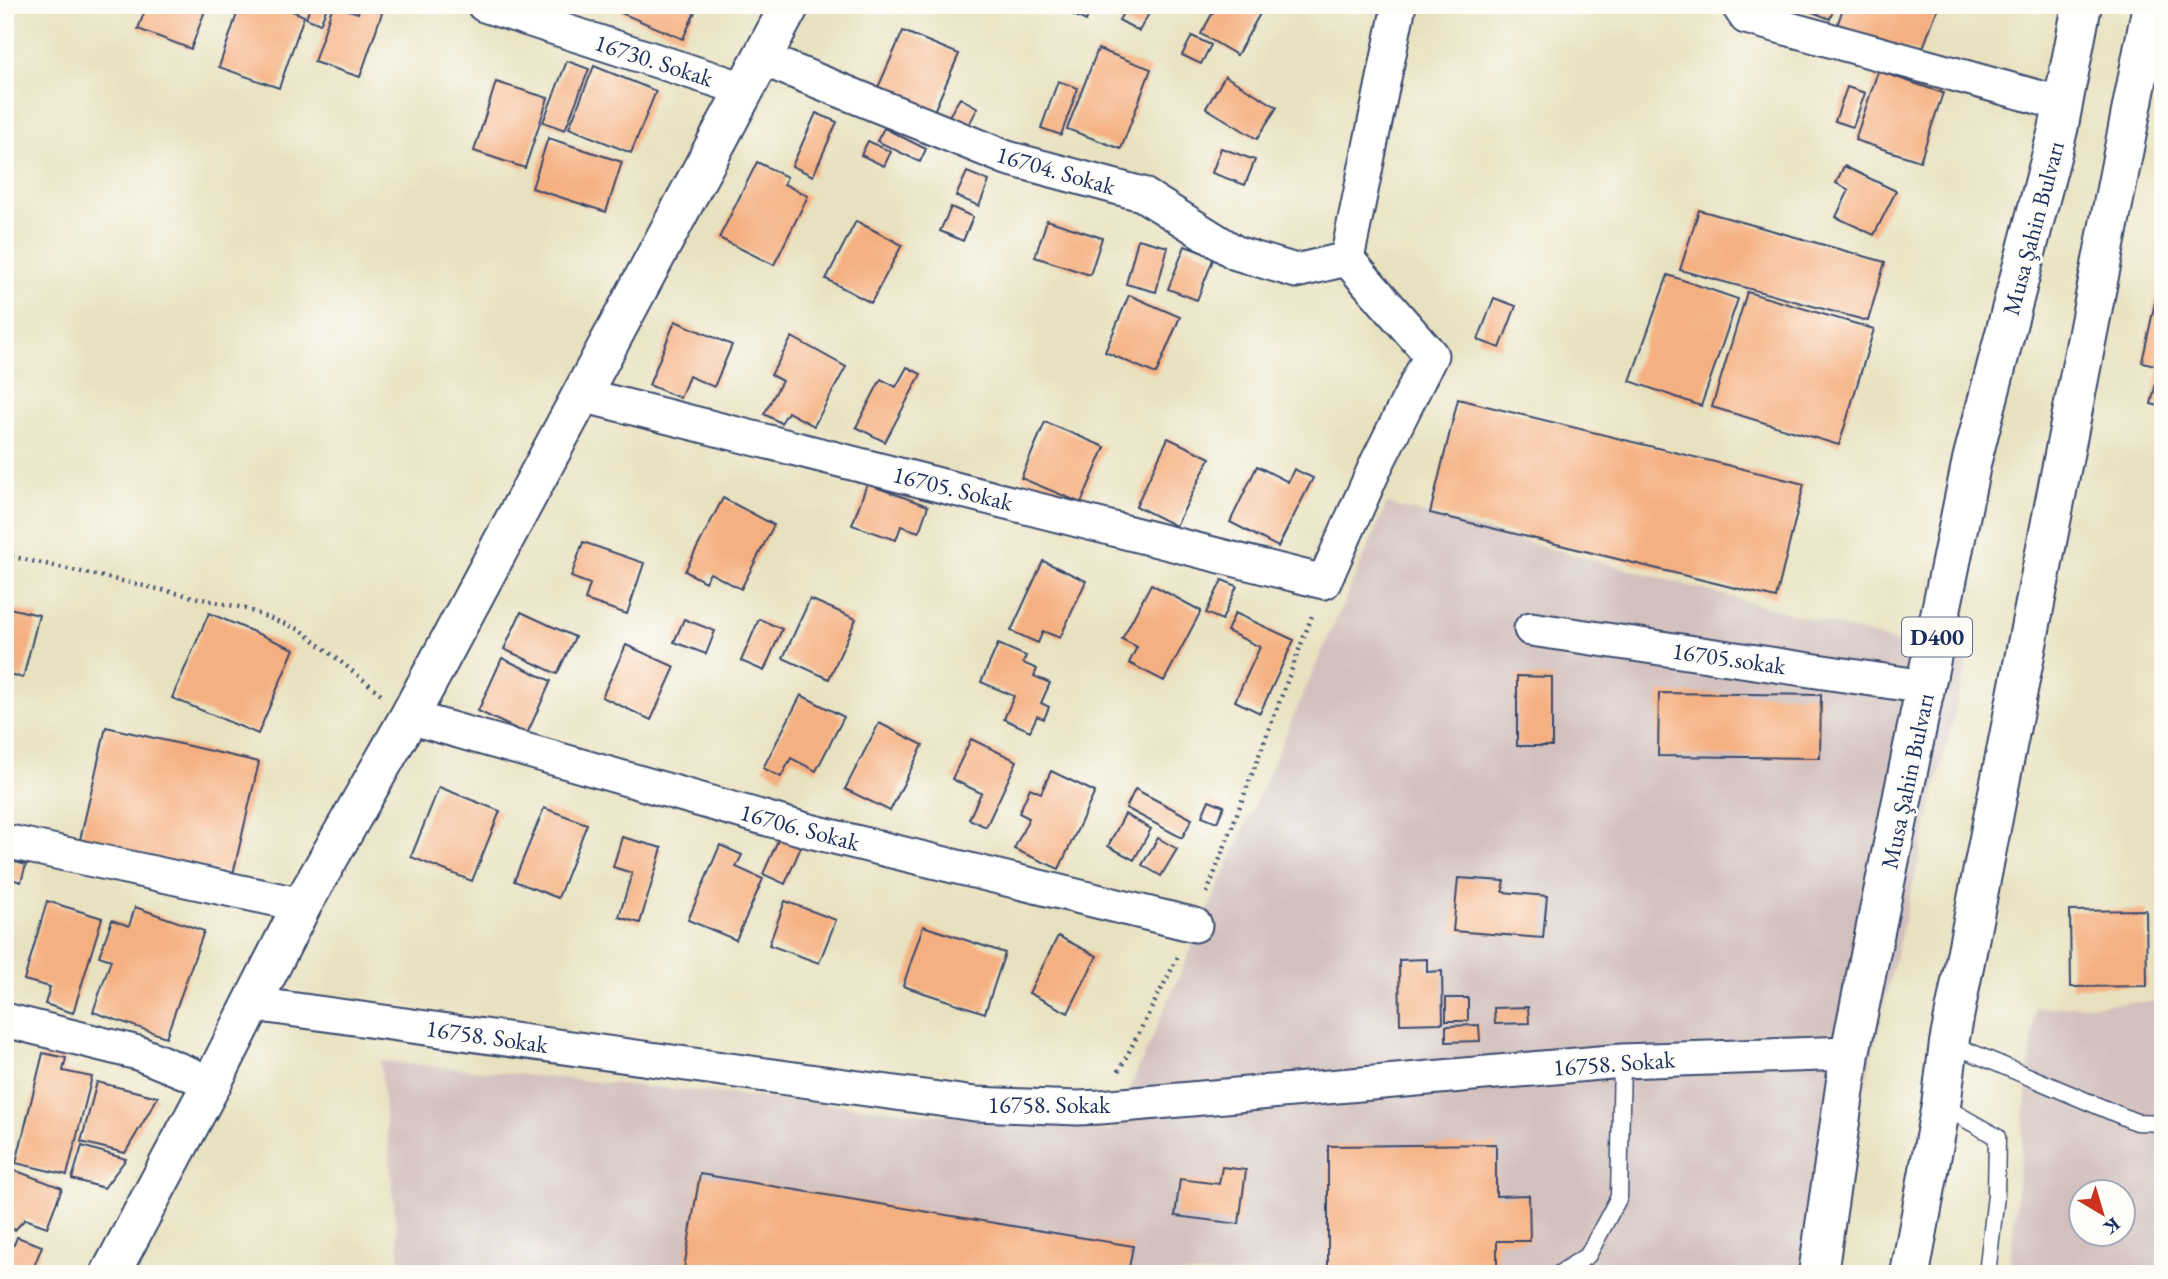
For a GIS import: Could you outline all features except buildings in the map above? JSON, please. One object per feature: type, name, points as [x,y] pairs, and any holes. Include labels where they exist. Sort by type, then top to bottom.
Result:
[{"type":"main road","points":[[110,1274],[212,1083],[302,905],[409,717],[790,5]]},
{"type":"main road","name":"Musa Şahin Bulvarı","points":[[1818,1274],[1850,1053],[1972,460],[2058,130],[2082,5]]},
{"type":"main road","points":[[1910,1274],[1941,1105],[1949,1043],[2152,5]]},
{"type":"street","name":"16730. Sokak","points":[[484,5],[753,74]]},
{"type":"street","points":[[1324,582],[1377,463],[1431,355],[1347,259],[1399,5]]},
{"type":"street","points":[[1738,5],[1746,17],[2063,104]]},
{"type":"street","name":"16704. Sokak","points":[[753,74],[1007,158],[1142,194],[1236,253],[1296,271],[1347,259]]},
{"type":"street","name":"16705. Sokak","points":[[582,395],[1324,582]]},
{"type":"street","name":"16705.sokak","points":[[1531,629],[1926,687]]},
{"type":"street","name":"16706. Sokak","points":[[409,717],[810,831],[1195,925]]},
{"type":"street","points":[[5,841],[302,905]]},
{"type":"street","name":"16758. Sokak","points":[[253,1004],[975,1104],[1078,1108],[1622,1060],[1850,1053]]},
{"type":"street","points":[[5,1020],[138,1053],[212,1083]]},
{"type":"lane","points":[[1949,1043],[2136,1122],[2163,1123]]},
{"type":"lane","points":[[1559,1274],[1588,1255],[1619,1197],[1622,1060]]},
{"type":"lane","points":[[1941,1105],[1997,1137],[1996,1195],[1987,1274]]},
{"type":"path","points":[[5,555],[243,608],[301,630],[409,717]]},
{"type":"path","points":[[1100,1107],[1195,925],[1324,582]]},
{"type":"shaded area","points":[[1387,504],[1967,661],[1819,1274],[401,1274],[380,1061],[1111,1131]]},
{"type":"shaded area","points":[[2163,1001],[2163,1274],[2009,1274],[2035,1008]]}]
